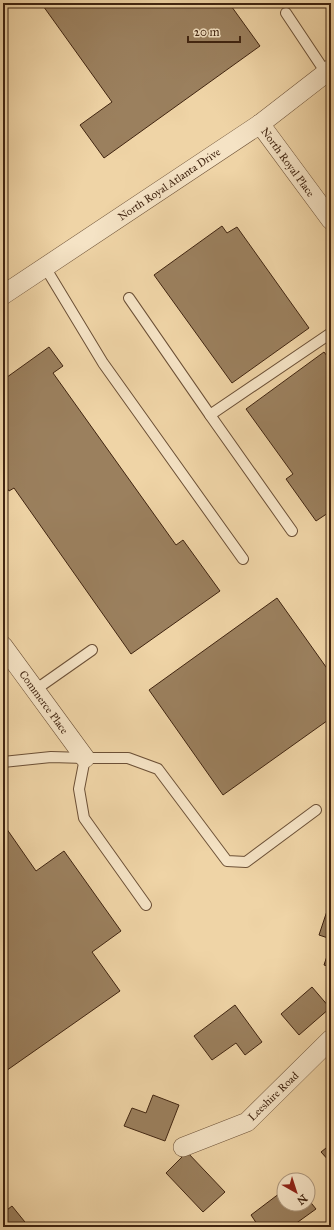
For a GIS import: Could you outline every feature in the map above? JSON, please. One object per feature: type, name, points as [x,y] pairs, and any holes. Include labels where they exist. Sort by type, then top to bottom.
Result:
[{"type":"street","name":"North Royal Atlanta Drive","points":[[3,295],[260,124],[328,71]]},
{"type":"street","name":"North Royal Place","points":[[260,124],[331,220]]},
{"type":"street","name":"Commerce Place","points":[[6,656],[36,690],[85,758]]},
{"type":"street","name":"Leeshire Road","points":[[183,1147],[247,1122],[331,1039]]},
{"type":"lane","points":[[286,13],[328,71]]},
{"type":"lane","points":[[45,266],[103,363],[244,559]]},
{"type":"lane","points":[[129,298],[292,531]]},
{"type":"lane","points":[[210,415],[331,333]]},
{"type":"lane","points":[[36,690],[92,650]]},
{"type":"lane","points":[[3,762],[51,757],[128,758],[158,769],[227,861],[246,862],[316,810]]},
{"type":"lane","points":[[85,758],[79,789],[84,818],[146,905]]},
{"type":"building","points":[[3,3],[10,3],[3,8]]},
{"type":"building","points":[[41,3],[229,3],[260,46],[104,158],[80,125],[112,102]]},
{"type":"building","points":[[222,226],[227,233],[237,227],[309,328],[232,383],[154,275]]},
{"type":"building","points":[[49,347],[63,366],[53,373],[176,545],[183,540],[220,591],[131,654],[14,488],[9,491],[3,482],[3,478],[7,475],[3,469],[3,380]]},
{"type":"building","points":[[324,352],[331,361],[331,511],[316,521],[286,479],[293,474],[246,409]]},
{"type":"building","points":[[277,598],[331,674],[331,718],[223,795],[149,690]]},
{"type":"building","points":[[4,825],[36,871],[64,851],[121,931],[92,952],[120,991],[3,1073]]},
{"type":"building","points":[[327,911],[331,913],[331,939],[319,935]]},
{"type":"building","points":[[331,944],[331,967],[324,965]]},
{"type":"building","points":[[312,987],[330,1008],[299,1035],[281,1014]]},
{"type":"building","points":[[235,1005],[262,1042],[245,1055],[236,1043],[212,1060],[194,1036]]},
{"type":"building","points":[[153,1095],[179,1105],[165,1141],[124,1126],[132,1108],[146,1113]]},
{"type":"building","points":[[331,1144],[331,1163],[321,1152]]},
{"type":"building","points":[[187,1152],[225,1192],[203,1212],[166,1173]]},
{"type":"building","points":[[276,1196],[276,1212],[312,1212],[291,1227],[259,1227],[251,1215]]},
{"type":"building","points":[[12,1206],[29,1227],[3,1227],[3,1213]]}]
